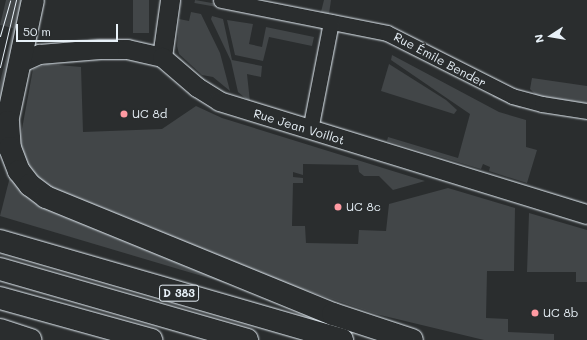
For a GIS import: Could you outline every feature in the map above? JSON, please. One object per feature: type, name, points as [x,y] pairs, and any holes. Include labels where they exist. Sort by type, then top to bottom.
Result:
[{"type":"main road","points":[[0,152],[8,122],[34,0]]},
{"type":"main road","points":[[8,122],[10,148],[19,171],[30,185],[46,197],[326,311],[412,340]]},
{"type":"main road","name":"D 383","points":[[8,243],[342,340]]},
{"type":"main road","points":[[5,270],[247,340]]},
{"type":"main road","points":[[2,299],[151,340]]},
{"type":"main road","points":[[99,326],[131,340]]},
{"type":"main road","points":[[0,330],[30,340]]},
{"type":"street","points":[[21,62],[39,54],[100,48],[127,50],[162,56],[170,0]]},
{"type":"street","name":"Rue Émile Bender","points":[[221,0],[387,32],[512,96],[542,104],[587,111]]},
{"type":"street","points":[[310,130],[331,22]]},
{"type":"street","name":"Rue Jean Voillot","points":[[162,56],[197,87],[219,101],[587,214]]},
{"type":"shaded area","points":[[6,0],[25,0],[0,128],[0,82],[13,28],[0,25]]},
{"type":"shaded area","points":[[133,0],[149,0],[149,33],[133,33]]},
{"type":"shaded area","points":[[195,0],[234,7],[234,10],[194,3]]},
{"type":"shaded area","points":[[324,0],[331,0],[329,14],[321,12]]},
{"type":"shaded area","points":[[191,12],[201,14],[220,53],[230,91],[213,77],[202,75],[179,54],[177,46],[179,19],[189,21]]},
{"type":"shaded area","points":[[212,16],[223,19],[232,60],[262,66],[261,77],[247,74],[250,102],[238,92],[231,61],[211,19]]},
{"type":"shaded area","points":[[227,20],[253,24],[249,44],[262,47],[266,27],[314,37],[312,46],[269,37],[263,61],[235,55]]},
{"type":"shaded area","points":[[392,55],[499,112],[526,120],[526,147],[537,150],[527,183],[489,171],[490,167],[483,164],[481,169],[387,141],[388,137],[458,158],[470,114],[391,60]]},
{"type":"shaded area","points":[[47,64],[81,67],[83,132],[162,129],[196,106],[222,118],[425,181],[393,190],[379,176],[364,176],[359,172],[358,165],[303,164],[303,175],[293,172],[293,177],[303,178],[303,183],[293,183],[292,226],[305,226],[306,243],[358,244],[359,230],[386,231],[389,204],[448,188],[515,208],[514,271],[487,271],[486,318],[508,319],[508,332],[554,334],[554,340],[484,340],[376,314],[293,286],[44,189],[18,151],[33,69]]},
{"type":"shaded area","points":[[389,64],[446,100],[457,110],[454,114],[381,91]]},
{"type":"shaded area","points":[[532,78],[587,86],[587,103],[537,96],[530,89]]},
{"type":"shaded area","points":[[494,93],[522,105],[520,108],[492,97]]},
{"type":"shaded area","points":[[12,169],[249,290],[0,216]]},
{"type":"shaded area","points":[[529,213],[587,230],[587,282],[576,282],[576,272],[527,272]]},
{"type":"tram line","points":[[0,36],[10,0]]},
{"type":"tram line","points":[[0,67],[16,0]]},
{"type":"place","name":"UC 8d","points":[[124,114]]},
{"type":"place","name":"UC 8c","points":[[338,207]]},
{"type":"place","name":"UC 8b","points":[[535,313]]}]
